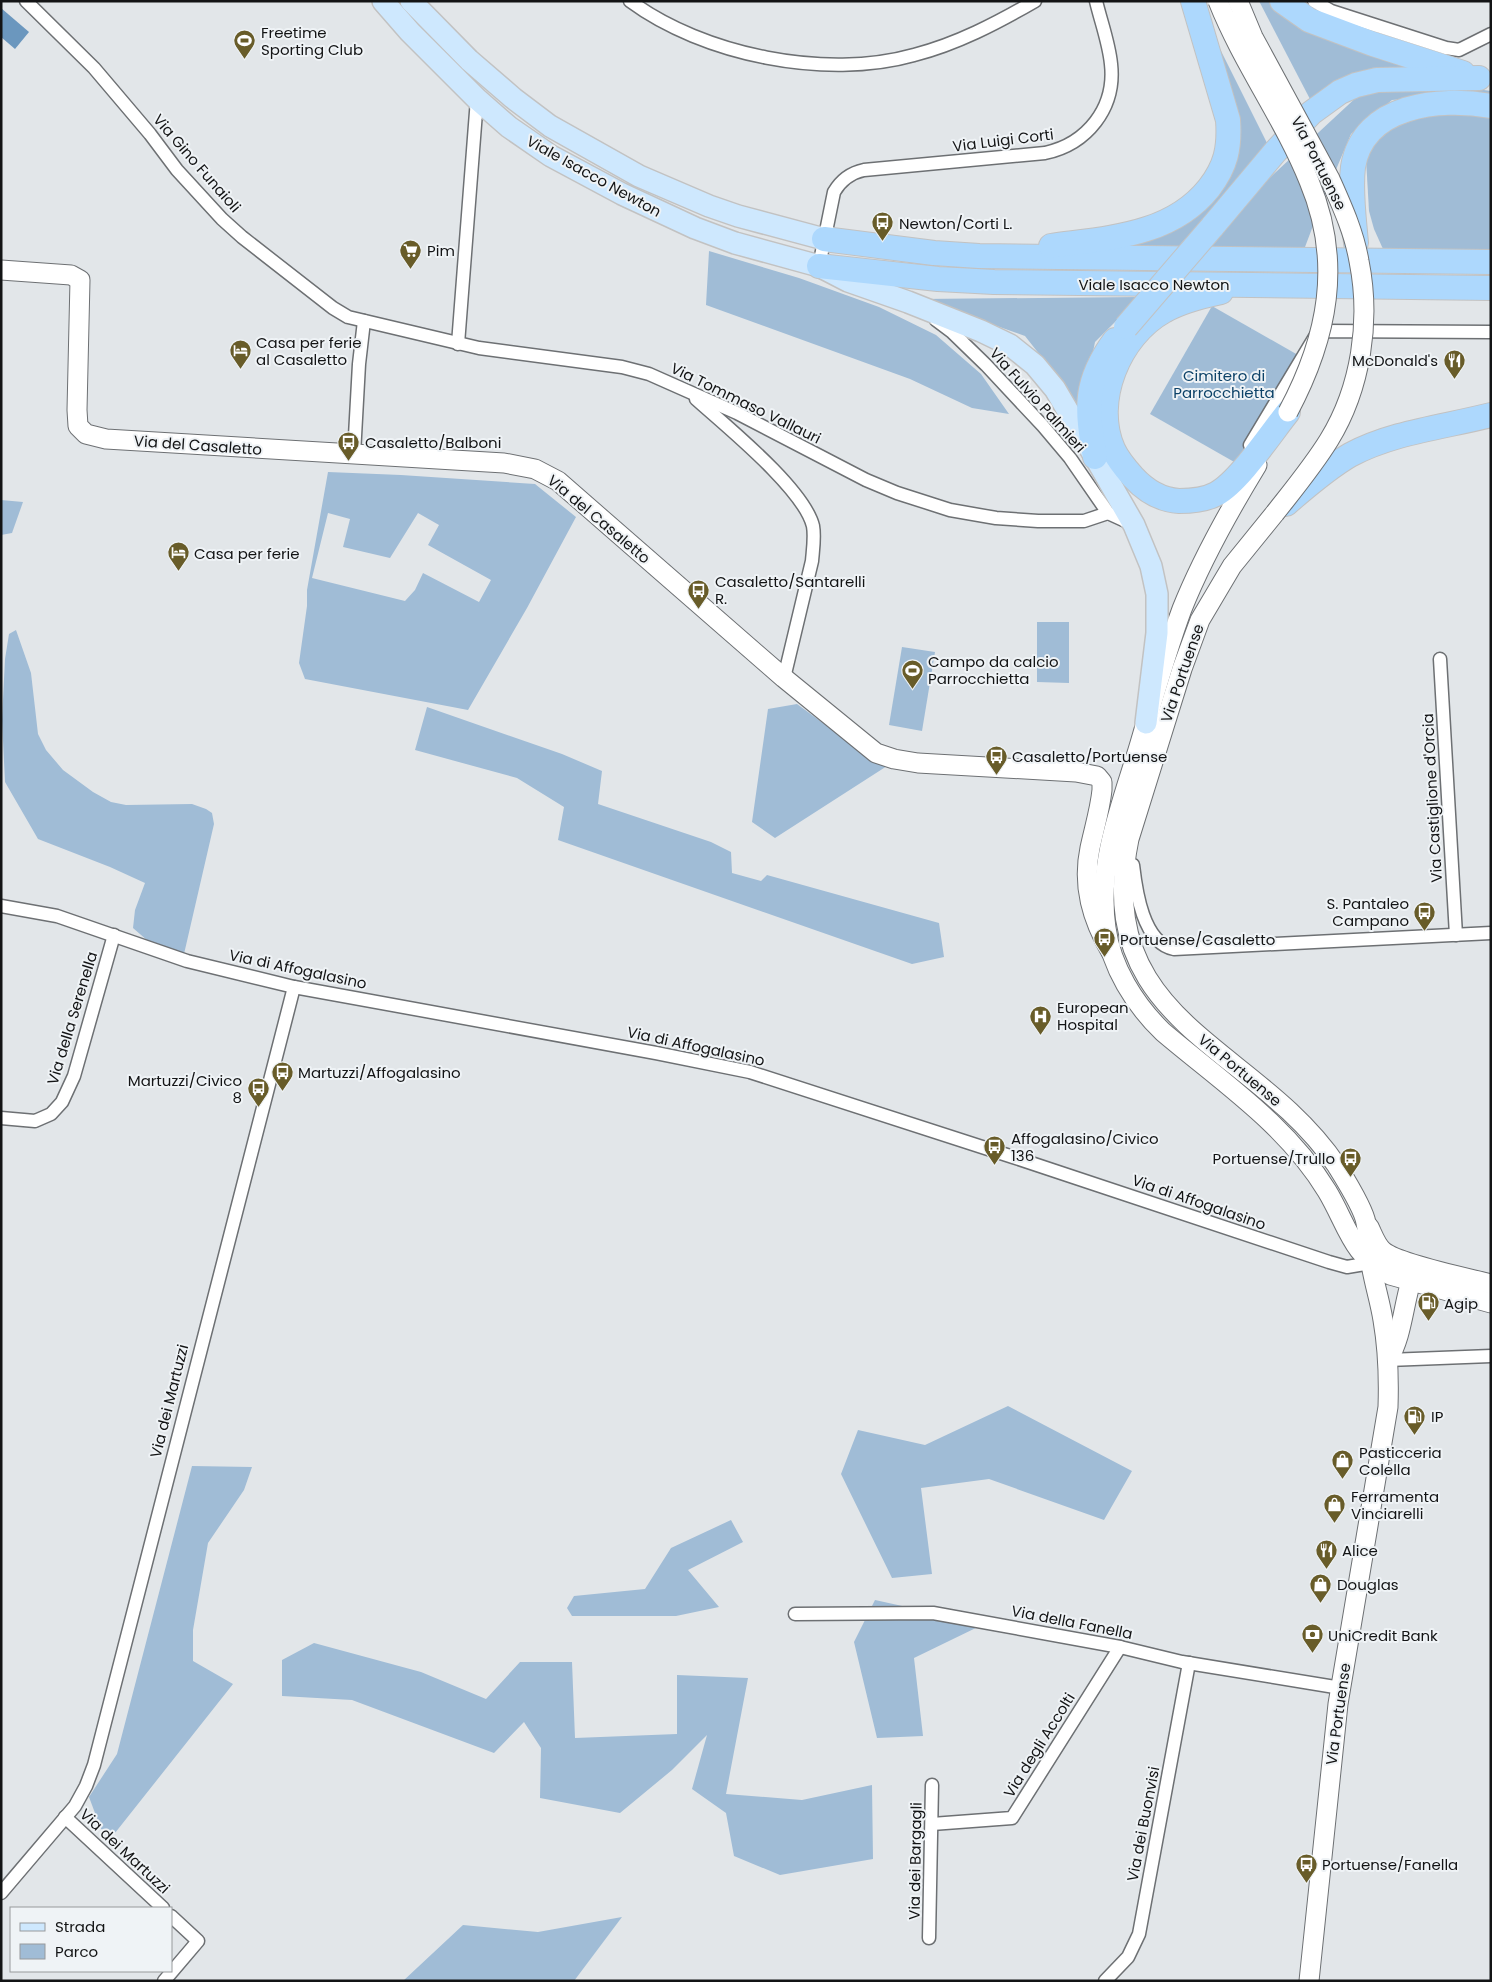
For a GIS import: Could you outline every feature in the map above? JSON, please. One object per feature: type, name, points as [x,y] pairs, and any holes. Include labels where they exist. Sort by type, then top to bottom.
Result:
[{"type":"highway","points":[[979,256],[1131,234],[1176,218],[1203,196],[1219,174],[1230,137],[1226,113],[1193,1]]},
{"type":"highway","points":[[1282,1],[1309,20],[1373,44],[1485,80]]},
{"type":"highway","points":[[1095,457],[1088,410],[1089,394],[1098,368],[1110,347],[1275,152],[1311,113],[1340,92],[1356,85],[1377,80],[1485,80]]},
{"type":"highway","points":[[1356,247],[1352,180],[1358,151],[1375,126],[1401,110],[1413,107],[1450,103],[1491,106]]},
{"type":"highway","name":"Viale Isacco Newton","points":[[824,239],[934,253],[979,256],[1491,262]]},
{"type":"highway","name":"Viale Isacco Newton","points":[[819,266],[880,274],[984,282],[1491,288]]},
{"type":"highway","points":[[1255,284],[1193,299],[1163,311],[1139,331],[1114,370],[1109,388],[1106,411],[1112,447],[1122,464],[1138,482],[1152,492],[1174,500],[1200,499],[1223,490],[1244,468],[1288,412]]},
{"type":"highway","points":[[1275,514],[1334,465],[1368,447],[1416,432],[1491,415]]},
{"type":"main road","name":"Viale Isacco Newton","points":[[383,1],[410,32],[476,99],[509,127],[535,146],[622,194],[710,235],[795,246],[824,239]]},
{"type":"main road","name":"Viale Isacco Newton","points":[[411,1],[469,60],[513,98],[550,126],[621,167],[795,246],[819,266]]},
{"type":"main road","name":"Via Portuense","points":[[1218,1],[1240,50],[1303,167],[1317,203],[1325,239],[1328,282],[1320,337],[1307,376],[1229,513],[1202,564],[1182,609],[1118,814],[1107,863],[1104,889],[1104,916],[1107,938],[1131,993],[1156,1026],[1260,1112],[1302,1155],[1334,1203],[1355,1247],[1371,1263]]},
{"type":"main road","name":"Via Portuense","points":[[1238,1],[1253,37],[1330,179],[1348,221],[1356,247],[1363,290],[1361,353],[1353,388],[1330,440],[1275,514],[1232,566],[1205,611],[1186,656],[1129,839],[1124,876],[1126,920],[1134,951],[1151,986],[1184,1024],[1270,1094],[1313,1135],[1338,1168],[1366,1222],[1371,1263],[1383,1320],[1388,1360],[1388,1413],[1341,1688],[1309,1981]]},
{"type":"main road","points":[[819,266],[848,281],[908,302],[1010,345],[1024,354],[1046,376],[1134,525],[1151,566],[1158,610],[1146,723]]},
{"type":"main road","name":"Via del Casaletto","points":[[1,270],[71,275],[80,280],[76,410],[78,426],[86,434],[106,438],[527,466],[558,481],[784,678],[867,747],[885,756],[918,763],[1076,772],[1097,776],[1102,782],[1102,790],[1089,854],[1087,879],[1092,912],[1100,932],[1112,952]]},
{"type":"main road","points":[[1366,1222],[1380,1248],[1388,1254],[1404,1261],[1491,1284]]},
{"type":"main road","points":[[1371,1263],[1404,1261]]},
{"type":"main road","points":[[1371,1263],[1390,1275],[1491,1303]]},
{"type":"main road","name":"Via Portuense","points":[[1388,1360],[1399,1338],[1404,1304],[1411,1281]]},
{"type":"street","name":"Via Gino Funaioli","points":[[26,1],[94,68],[178,170],[222,219],[242,237],[333,308],[348,317],[364,321]]},
{"type":"street","points":[[630,1],[667,25],[722,47],[786,60],[846,64],[913,56],[970,36],[1036,1]]},
{"type":"street","name":"Via Luigi Corti","points":[[824,239],[834,192],[840,183],[853,173],[864,170],[1045,153],[1068,146],[1084,136],[1100,117],[1108,100],[1111,82],[1109,51],[1096,1]]},
{"type":"street","points":[[1314,1],[1331,10],[1446,48],[1460,50],[1491,34]]},
{"type":"street","points":[[458,344],[476,99]]},
{"type":"street","points":[[819,266],[824,239]]},
{"type":"street","name":"Via Fulvio Palmieri","points":[[908,302],[952,332],[1015,395],[1070,458],[1108,513]]},
{"type":"street","name":"Via Tommaso Vallauri","points":[[364,321],[458,344],[514,354],[622,367],[662,378],[866,480],[897,493],[950,510],[996,518],[1038,521],[1084,521],[1108,513]]},
{"type":"street","points":[[354,454],[359,364],[364,321]]},
{"type":"street","points":[[1240,460],[1316,335],[1321,331],[1491,332]]},
{"type":"street","points":[[689,392],[776,472],[808,512],[813,526],[812,561],[784,678]]},
{"type":"street","points":[[1108,513],[1134,525]]},
{"type":"street","name":"Via Castiglione d'Orcia","points":[[1440,659],[1456,935]]},
{"type":"street","points":[[1129,839],[1136,889],[1146,921],[1154,938],[1169,948],[1217,948],[1491,933]]},
{"type":"street","name":"Via di Affogalasino","points":[[1,906],[57,916],[199,964],[294,987],[750,1072],[1012,1156],[1320,1259],[1347,1267],[1371,1263]]},
{"type":"street","name":"Via della Serenella","points":[[1,1118],[35,1121],[52,1114],[62,1102],[74,1076],[114,935]]},
{"type":"street","name":"Via dei Martuzzi","points":[[1,1893],[75,1806],[86,1786],[94,1765],[294,987]]},
{"type":"street","points":[[1388,1360],[1491,1356]]},
{"type":"street","name":"Via della Fanella","points":[[795,1614],[933,1613],[1120,1647],[1189,1663],[1341,1688]]},
{"type":"street","name":"Via degli Accolti","points":[[932,1824],[1012,1818],[1120,1647]]},
{"type":"street","name":"Via dei Buonvisi","points":[[1105,1981],[1128,1957],[1139,1934],[1189,1663]]},
{"type":"street","name":"Via dei Bargagli","points":[[929,1938],[932,1785]]},
{"type":"street","name":"Via dei Martuzzi","points":[[65,1817],[162,1907]]},
{"type":"street","name":"Via dei Martuzzi","points":[[172,1917],[198,1941],[172,1972]]},
{"type":"green space","points":[[1259,1],[1278,1],[1437,71],[1311,101]]},
{"type":"green space","points":[[1218,45],[1269,147],[1177,248],[1090,252],[1149,241],[1213,195],[1240,136]]},
{"type":"green space","points":[[1447,85],[1491,91],[1491,100],[1450,95],[1392,100],[1351,134],[1305,247],[1209,250],[1264,183],[1361,93]]},
{"type":"green space","points":[[1450,109],[1491,113],[1491,254],[1383,249],[1374,229],[1369,211],[1366,159],[1380,131],[1403,119]]},
{"type":"green space","points":[[709,251],[799,278],[879,307],[936,335],[981,374],[1009,414],[972,408],[910,379],[706,305]]},
{"type":"green space","points":[[1140,297],[1095,342],[1081,411],[1062,383],[1025,336],[921,299]]},
{"type":"green space","name":"Cimitero di Parrocchietta","points":[[1212,306],[1298,355],[1236,463],[1150,414]]},
{"type":"green space","points":[[328,472],[535,484],[576,517],[527,608],[468,710],[305,679],[299,663],[307,606],[307,590]],"holes":[[[328,513],[350,519],[343,547],[390,558],[418,513],[439,525],[428,545],[491,580],[479,602],[423,573],[415,590],[405,601],[312,578]]]},
{"type":"green space","points":[[1,500],[23,502],[12,533],[1,535]]},
{"type":"green space","points":[[1037,622],[1069,622],[1069,683],[1037,682]]},
{"type":"green space","points":[[16,630],[31,673],[38,734],[46,750],[63,770],[93,792],[111,802],[126,805],[192,804],[212,813],[214,824],[184,954],[148,941],[133,928],[135,910],[145,883],[38,839],[5,782],[2,720],[5,659],[9,634]]},
{"type":"green space","name":"Campo da calcio Parrocchietta","points":[[902,647],[935,652],[922,731],[889,725]]},
{"type":"green space","points":[[797,704],[865,754],[887,766],[775,838],[752,822],[768,709]]},
{"type":"green space","points":[[427,707],[562,754],[602,771],[598,804],[711,842],[731,852],[732,873],[761,881],[767,875],[939,923],[944,957],[912,964],[558,840],[564,807],[517,778],[415,750]]},
{"type":"green space","points":[[1008,1406],[1132,1471],[1104,1520],[989,1479],[921,1488],[932,1574],[892,1578],[841,1474],[858,1430],[925,1445]]},
{"type":"green space","points":[[192,1466],[252,1467],[244,1490],[208,1543],[193,1630],[193,1661],[233,1684],[115,1833],[101,1829],[89,1797],[117,1754]]},
{"type":"green space","points":[[731,1520],[743,1542],[688,1570],[719,1607],[676,1616],[572,1616],[567,1608],[574,1596],[645,1589],[671,1548]]},
{"type":"green space","points":[[875,1600],[984,1624],[914,1658],[923,1736],[877,1738],[854,1642]]},
{"type":"green space","points":[[314,1643],[421,1672],[486,1699],[520,1662],[572,1662],[575,1738],[677,1734],[677,1675],[748,1678],[726,1794],[802,1800],[872,1785],[873,1859],[780,1875],[734,1856],[726,1813],[692,1789],[707,1735],[672,1770],[620,1813],[540,1798],[541,1748],[524,1722],[494,1753],[352,1700],[282,1696],[282,1660]]},
{"type":"green space","points":[[622,1917],[574,1981],[403,1981],[463,1925],[538,1932]]},
{"type":"shaded area","points":[[1,8],[29,32],[15,49],[1,37]]},
{"type":"place","name":"Freetime Sporting Club","points":[[245,60]]},
{"type":"place","name":"Newton/Corti L.","points":[[883,242]]},
{"type":"place","name":"Pim","points":[[411,269]]},
{"type":"place","name":"Casa per ferie al Casaletto","points":[[240,370]]},
{"type":"place","name":"McDonald's","points":[[1454,379]]},
{"type":"place","name":"Casaletto/Balboni","points":[[349,461]]},
{"type":"place","name":"Casa per ferie","points":[[178,572]]},
{"type":"place","name":"Casaletto/Santarelli R.","points":[[699,609]]},
{"type":"place","name":"Campo da calcio Parrocchietta","points":[[912,689]]},
{"type":"place","name":"Casaletto/Portuense","points":[[996,775]]},
{"type":"place","name":"S. Pantaleo Campano","points":[[1425,931]]},
{"type":"place","name":"Portuense/Casaletto","points":[[1104,958]]},
{"type":"place","name":"European Hospital","points":[[1041,1035]]},
{"type":"place","name":"Martuzzi/Affogalasino","points":[[282,1091]]},
{"type":"place","name":"Martuzzi/Civico 8","points":[[258,1108]]},
{"type":"place","name":"Affogalasino/Civico 136","points":[[995,1166]]},
{"type":"place","name":"Portuense/Trullo","points":[[1351,1177]]},
{"type":"place","name":"Agip","points":[[1428,1322]]},
{"type":"place","name":"IP","points":[[1415,1435]]},
{"type":"place","name":"Pasticceria Colella","points":[[1343,1480]]},
{"type":"place","name":"Ferramenta Vinciarelli","points":[[1335,1524]]},
{"type":"place","name":"Alice","points":[[1326,1569]]},
{"type":"place","name":"Douglas","points":[[1321,1603]]},
{"type":"place","name":"UniCredit Bank","points":[[1312,1654]]},
{"type":"place","name":"Portuense/Fanella","points":[[1306,1883]]}]
